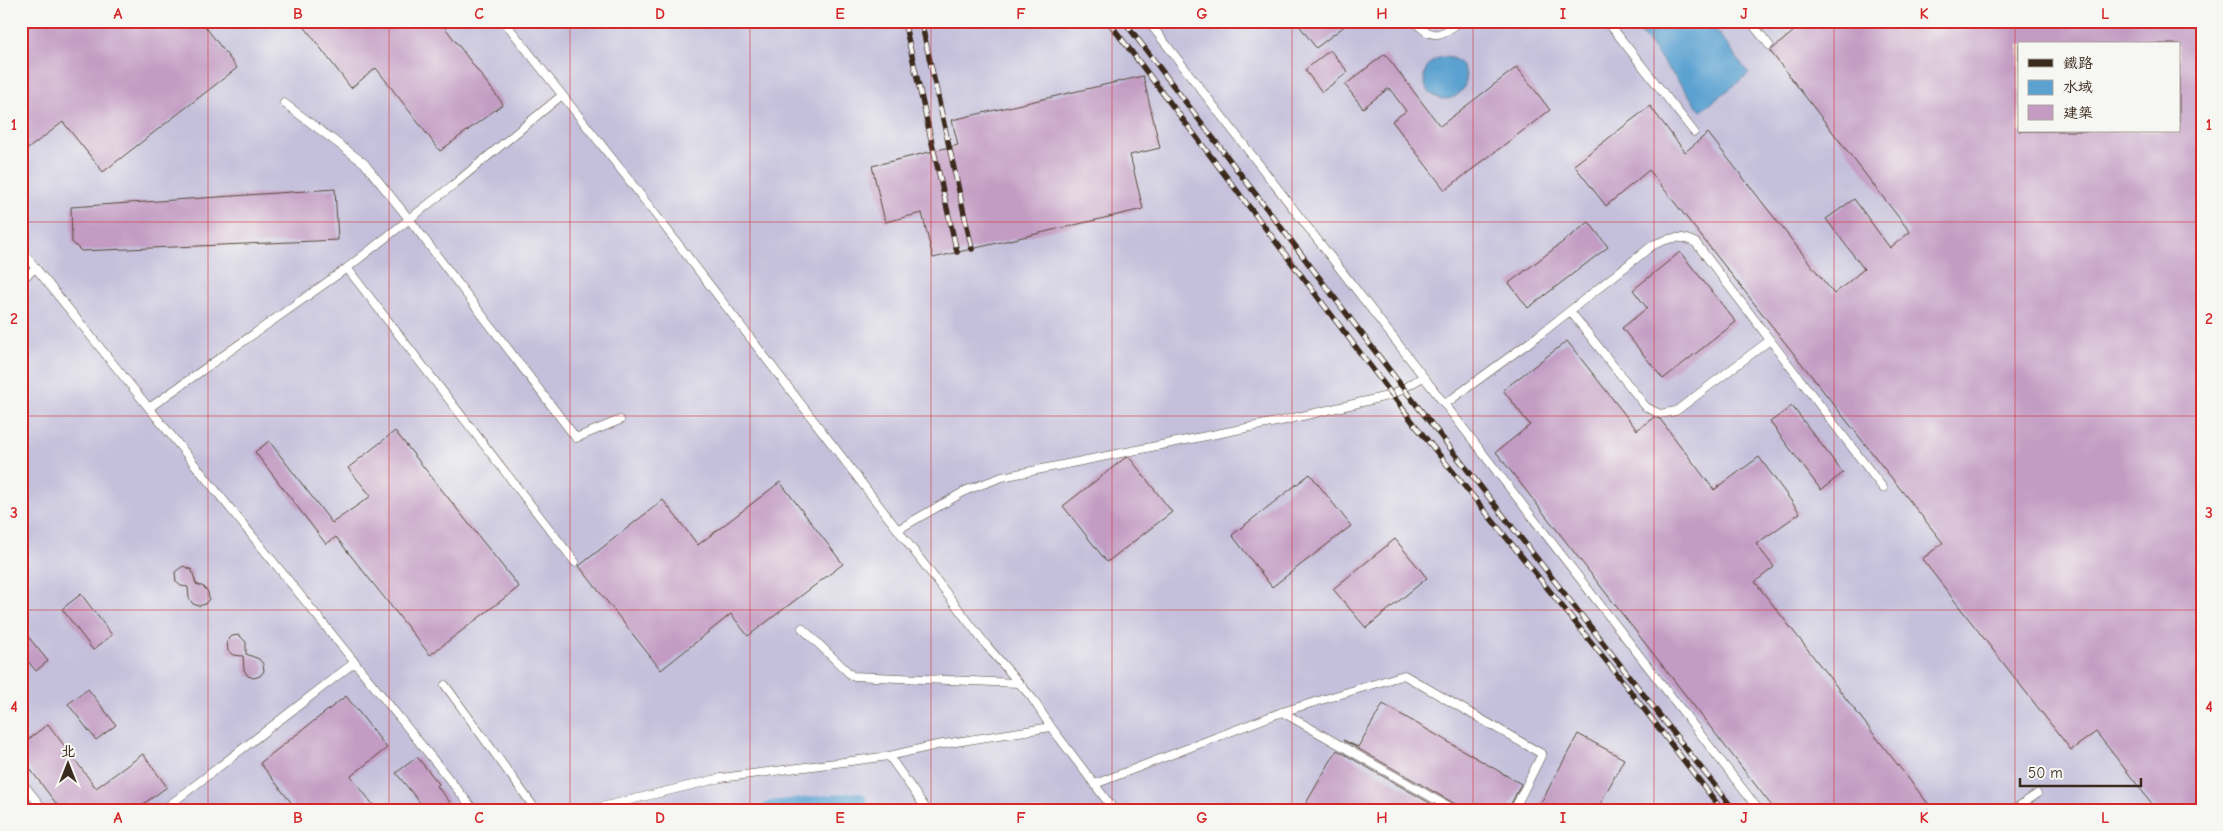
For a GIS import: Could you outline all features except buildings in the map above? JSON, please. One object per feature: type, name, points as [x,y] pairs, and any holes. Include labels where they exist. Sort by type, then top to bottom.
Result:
[{"type":"lane","points":[[504,21],[1018,683],[1032,698],[1051,727],[1114,810]]},
{"type":"lane","points":[[1148,21],[1759,810]]},
{"type":"lane","points":[[1415,21],[1423,30],[1439,35],[1448,32],[1461,21]]},
{"type":"lane","points":[[1607,21],[1694,132]]},
{"type":"lane","points":[[1750,21],[1769,45]]},
{"type":"lane","points":[[149,408],[347,268],[561,96]]},
{"type":"lane","points":[[284,103],[364,163],[576,438],[620,420]]},
{"type":"lane","points":[[1444,404],[1570,311],[1653,246],[1675,237],[1687,238],[1696,243],[1884,488]]},
{"type":"lane","points":[[21,250],[474,810]]},
{"type":"lane","points":[[21,280],[36,268]]},
{"type":"lane","points":[[347,268],[575,562]]},
{"type":"lane","points":[[1570,311],[1646,408],[1660,414],[1676,411],[1770,340]]},
{"type":"lane","points":[[900,530],[967,490],[1002,477],[1281,421],[1392,395],[1423,377]]},
{"type":"lane","points":[[802,628],[852,676],[1018,683]]},
{"type":"lane","points":[[163,810],[356,662]]},
{"type":"lane","points":[[1095,784],[1282,712],[1404,675],[1542,754],[1514,810]]},
{"type":"lane","points":[[445,685],[536,810]]},
{"type":"lane","points":[[1282,712],[1454,810]]},
{"type":"lane","points":[[594,809],[721,778],[889,756],[964,740],[1051,727]]},
{"type":"lane","points":[[889,756],[927,810]]},
{"type":"lane","points":[[21,780],[44,810]]},
{"type":"lane","points":[[2013,810],[2037,794]]},
{"type":"shaded area","points":[[21,21],[2202,21],[2202,810],[21,810]]},
{"type":"water","points":[[1632,21],[1709,21],[1749,74],[1701,111]]},
{"type":"water","points":[[1449,57],[1457,60],[1463,66],[1466,78],[1463,90],[1457,96],[1441,99],[1433,96],[1427,90],[1424,74],[1427,66],[1433,60]]},
{"type":"waterway","points":[[771,810],[858,801]]},
{"type":"railway","points":[[904,21],[957,252]]},
{"type":"railway","points":[[921,21],[972,249]]},
{"type":"railway","points":[[1108,21],[1415,425],[1617,674],[1722,810]]},
{"type":"railway","points":[[1124,21],[1397,380],[1734,810]]}]
